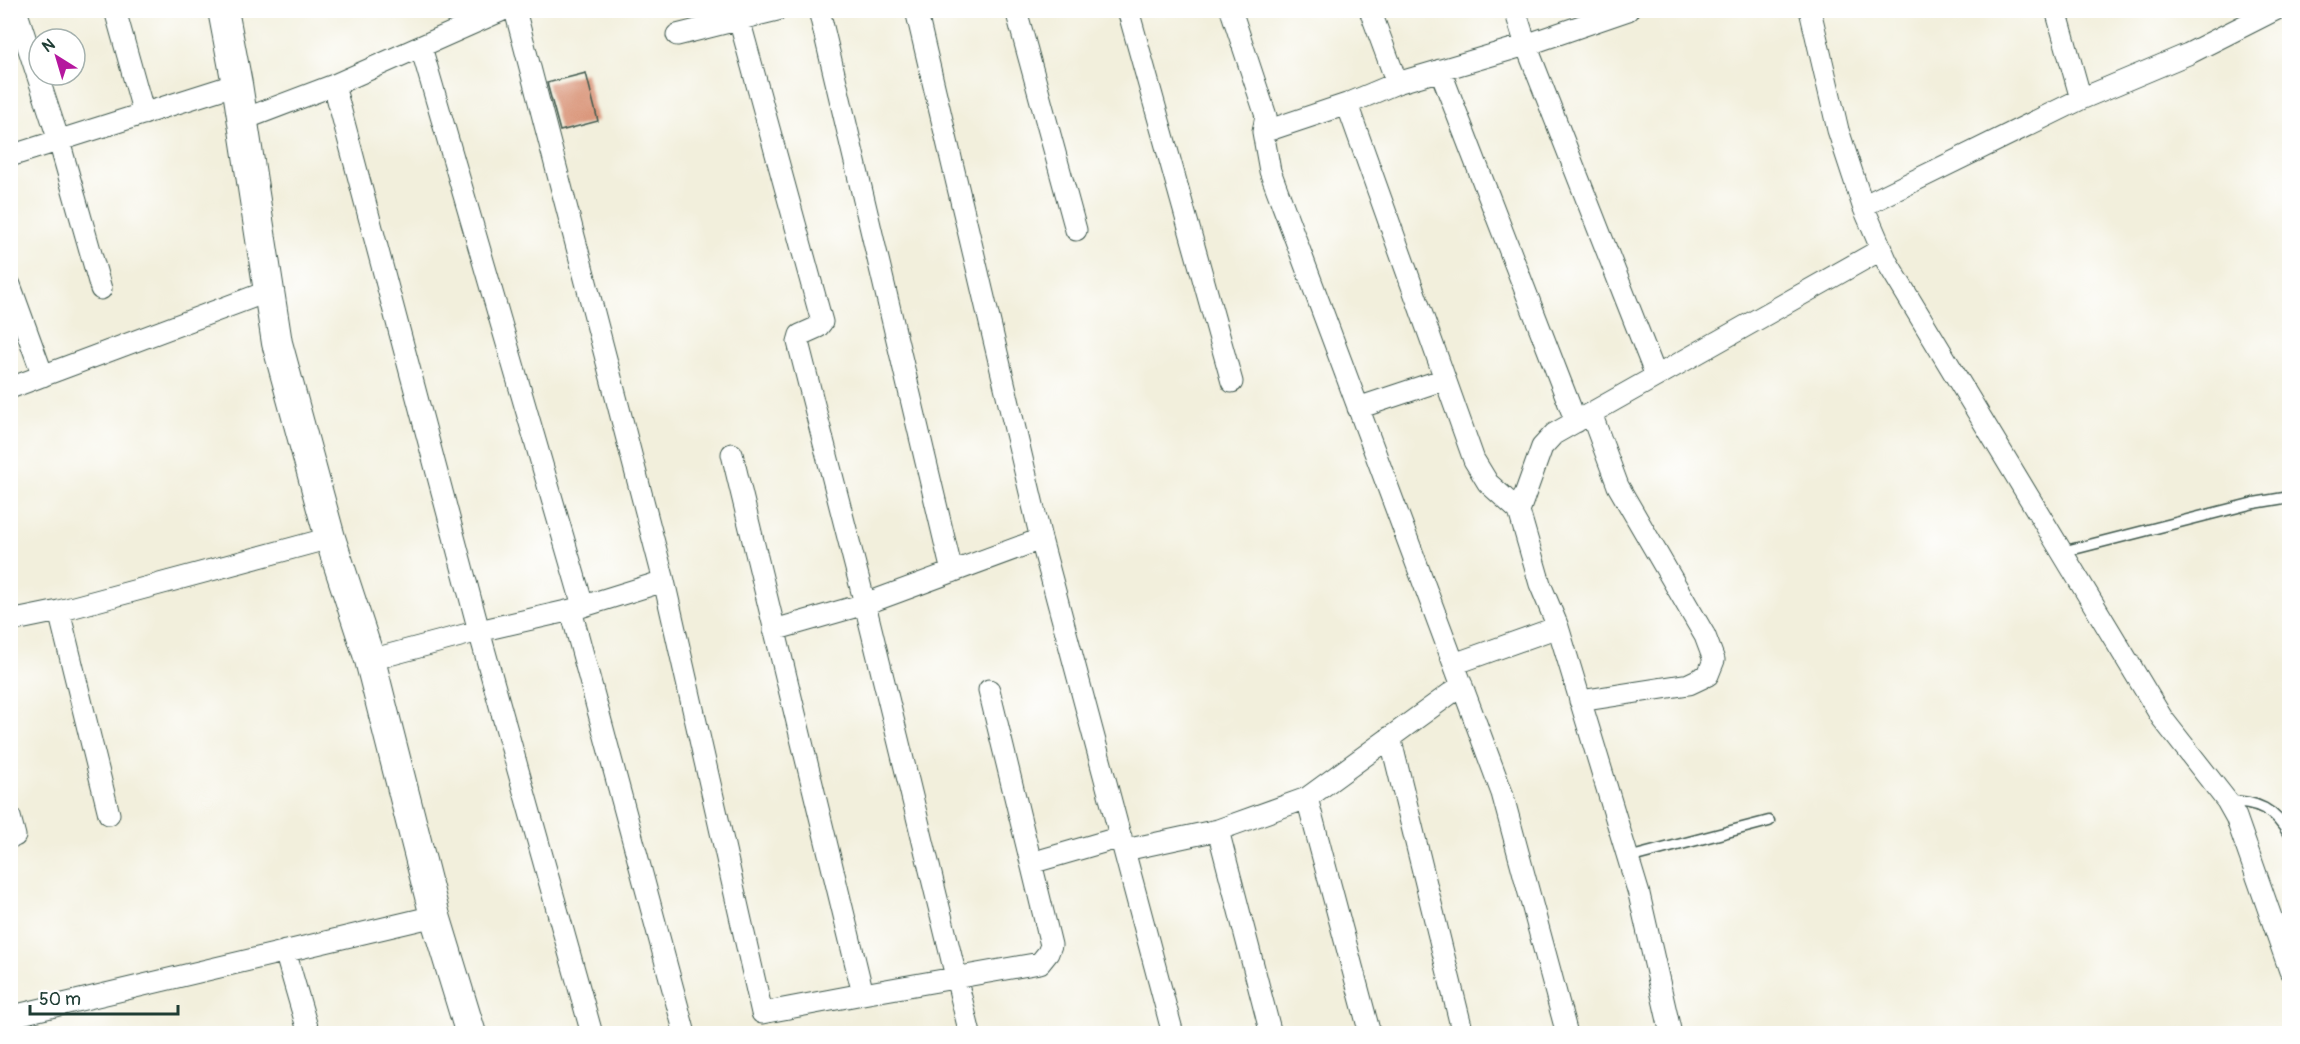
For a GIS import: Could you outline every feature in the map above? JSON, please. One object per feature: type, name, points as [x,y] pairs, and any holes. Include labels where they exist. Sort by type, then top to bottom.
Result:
[{"type":"street","points":[[16,10],[59,141],[101,290]]},
{"type":"street","points":[[115,10],[144,114]]},
{"type":"street","points":[[223,10],[237,84],[277,344],[330,538],[370,660],[435,916],[471,1034]]},
{"type":"street","points":[[242,120],[333,85],[503,10]]},
{"type":"street","points":[[515,10],[664,581],[762,1013],[1040,963],[1048,953],[1051,945],[989,690]]},
{"type":"street","points":[[677,35],[777,10]]},
{"type":"street","points":[[819,10],[952,572]]},
{"type":"street","points":[[916,10],[1041,539],[1173,1034]]},
{"type":"street","points":[[1016,10],[1076,230]]},
{"type":"street","points":[[1128,10],[1232,382]]},
{"type":"street","points":[[1231,10],[1266,116],[1263,132],[1270,171],[1502,793],[1567,1034]]},
{"type":"street","points":[[1370,10],[1397,83]]},
{"type":"street","points":[[1515,10],[1526,45],[1656,376]]},
{"type":"street","points":[[1263,132],[1347,104],[1397,83],[1526,45],[1628,10]]},
{"type":"street","points":[[1810,10],[1838,130],[1863,206],[1887,262],[2162,718],[2227,801],[2235,817],[2289,971]]},
{"type":"street","points":[[2056,10],[2081,99]]},
{"type":"street","points":[[1863,206],[2081,99],[2188,54],[2274,10]]},
{"type":"street","points":[[740,19],[822,322],[818,327],[800,335],[798,342],[866,604],[970,1034]]},
{"type":"street","points":[[421,47],[577,608],[685,1034]]},
{"type":"street","points":[[1440,70],[1583,418],[1617,486],[1705,636],[1714,660],[1708,675],[1689,684],[1580,701]]},
{"type":"street","points":[[10,156],[237,84]]},
{"type":"street","points":[[333,85],[479,631],[592,1034]]},
{"type":"street","points":[[1347,104],[1474,460],[1488,483],[1519,511],[1540,584],[1558,627],[1628,858],[1671,1034]]},
{"type":"street","points":[[1519,511],[1542,447],[1554,434],[1882,249]]},
{"type":"street","points":[[10,285],[43,376]]},
{"type":"street","points":[[10,388],[269,291]]},
{"type":"street","points":[[1358,408],[1445,379]]},
{"type":"street","points":[[732,454],[863,994]]},
{"type":"street","points":[[10,621],[59,611],[330,538]]},
{"type":"street","points":[[774,630],[866,604],[1041,539]]},
{"type":"street","points":[[370,660],[577,608],[664,581]]},
{"type":"street","points":[[59,611],[109,814]]},
{"type":"street","points":[[1454,664],[1558,627]]},
{"type":"street","points":[[1031,863],[1123,843],[1218,830],[1307,798],[1462,685]]},
{"type":"street","points":[[1390,737],[1463,1034]]},
{"type":"street","points":[[1307,798],[1370,1034]]},
{"type":"street","points":[[1218,830],[1271,1034]]},
{"type":"street","points":[[10,1018],[435,916]]},
{"type":"street","points":[[285,951],[309,1034]]},
{"type":"lane","points":[[2062,552],[2254,503],[2289,497]]},
{"type":"lane","points":[[2227,801],[2248,801],[2259,805],[2274,814],[2289,836]]},
{"type":"lane","points":[[1628,858],[1769,821]]},
{"type":"building","points":[[586,73],[598,121],[560,131],[547,83]]}]
